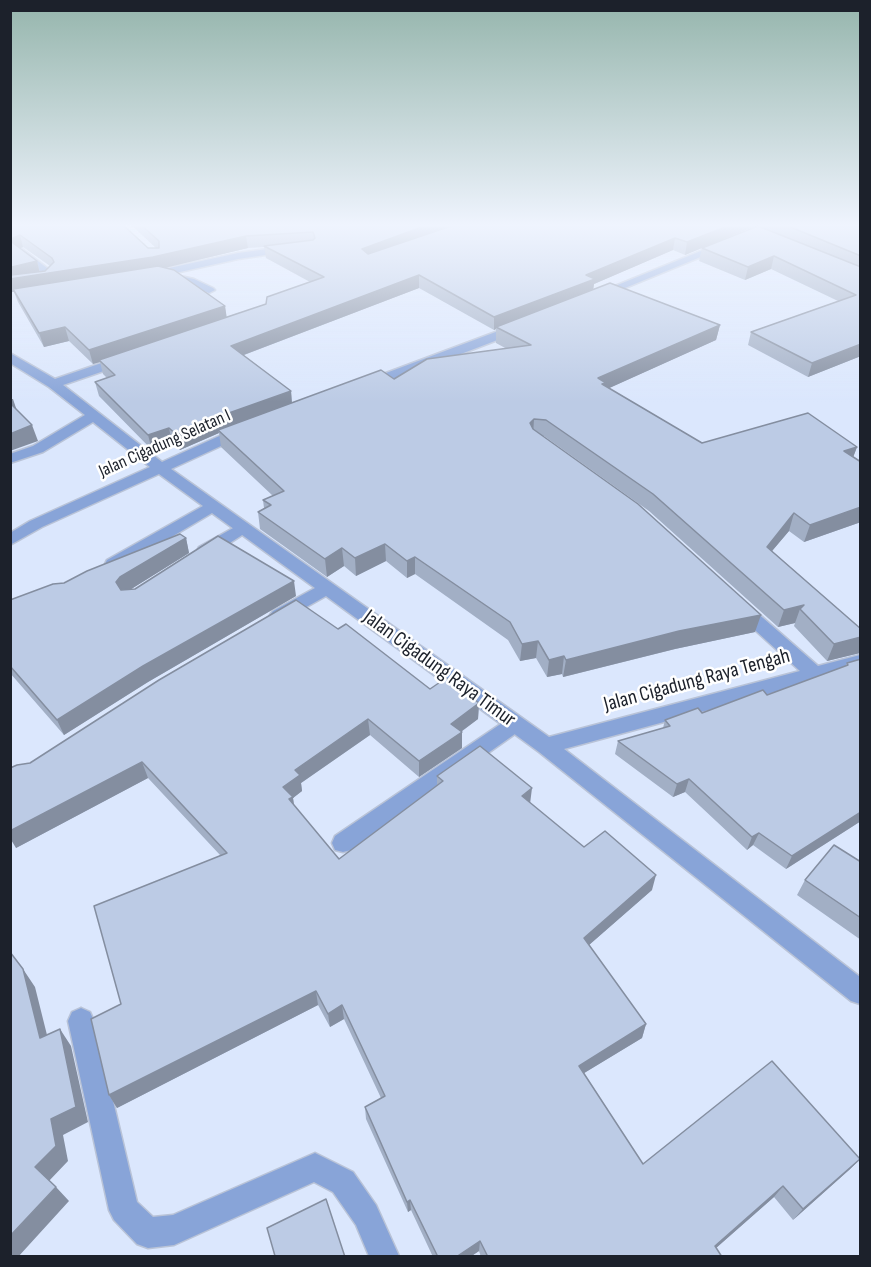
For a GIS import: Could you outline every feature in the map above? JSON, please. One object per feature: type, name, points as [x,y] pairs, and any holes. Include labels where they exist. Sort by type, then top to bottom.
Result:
[{"type":"street","points":[[10,287],[29,283]]},
{"type":"street","points":[[194,283],[209,290]]},
{"type":"street","points":[[583,302],[631,283]]},
{"type":"street","points":[[10,298],[45,291]]},
{"type":"street","points":[[355,389],[530,323]]},
{"type":"street","name":"Jalan Cigadung Raya Timur","points":[[10,357],[54,384],[159,467],[215,505],[546,746],[861,992]]},
{"type":"street","points":[[54,384],[131,358]]},
{"type":"street","points":[[10,459],[46,445],[94,415]]},
{"type":"street","name":"Jalan Cigadung Selatan I","points":[[10,540],[36,524],[255,426]]},
{"type":"street","points":[[102,570],[215,505]]},
{"type":"street","points":[[192,559],[244,527]]},
{"type":"street","points":[[260,627],[327,588]]},
{"type":"street","points":[[730,597],[816,675]]},
{"type":"street","name":"Jalan Cigadung Raya Tengah","points":[[546,746],[861,662]]},
{"type":"street","points":[[344,843],[515,724]]},
{"type":"street","points":[[81,1021],[124,1210],[148,1233],[174,1230],[315,1167],[344,1182],[366,1215],[384,1257]]},
{"type":"building","points":[[50,283],[193,283],[225,306],[89,350],[65,327],[39,333],[13,289]]},
{"type":"building","points":[[307,283],[397,283],[231,346],[291,391],[212,419],[177,435],[169,428],[148,435],[95,382],[115,375],[99,360],[266,304],[267,297]]},
{"type":"building","points":[[434,283],[584,283],[494,317]]},
{"type":"building","points":[[610,283],[720,325],[598,378],[606,383],[602,384],[702,443],[808,413],[857,447],[844,451],[861,462],[861,507],[810,525],[794,513],[767,547],[861,629],[861,637],[834,644],[800,609],[804,605],[784,610],[653,494],[546,420],[534,419],[530,423],[533,429],[638,504],[761,615],[679,631],[566,660],[564,656],[549,660],[538,641],[522,644],[510,622],[415,557],[407,561],[385,544],[355,558],[342,548],[325,559],[258,512],[271,505],[263,500],[284,491],[218,430],[381,370],[394,379],[427,359],[531,345],[496,327]]},
{"type":"building","points":[[831,283],[861,283],[861,344],[812,363],[751,332],[856,295]]},
{"type":"building","points":[[10,403],[32,425],[10,434]]},
{"type":"building","points":[[180,534],[186,538],[120,577],[116,582],[121,590],[135,589],[218,536],[294,581],[143,666],[57,720],[10,666],[10,600],[53,584],[64,583],[87,571]]},
{"type":"building","points":[[296,600],[338,629],[346,624],[430,689],[446,678],[479,703],[451,724],[462,732],[419,761],[368,719],[295,770],[300,775],[283,787],[293,797],[289,799],[339,859],[443,781],[437,776],[480,746],[532,788],[522,796],[584,847],[605,831],[656,875],[584,938],[646,1024],[579,1066],[643,1164],[772,1061],[860,1159],[803,1209],[783,1186],[715,1246],[722,1257],[488,1257],[480,1241],[456,1257],[438,1257],[410,1200],[407,1202],[365,1107],[385,1096],[342,1005],[328,1014],[316,991],[109,1095],[91,1019],[121,1004],[94,906],[227,853],[142,762],[10,831],[10,768],[30,763],[159,680]]},
{"type":"building","points":[[861,659],[861,812],[792,856],[759,833],[752,837],[689,779],[677,784],[618,741],[670,726],[665,720],[698,708],[702,713],[763,690],[767,695]]},
{"type":"building","points":[[834,845],[861,862],[861,918],[805,880]]},
{"type":"building","points":[[10,952],[23,969],[40,1038],[60,1029],[76,1107],[51,1119],[56,1146],[35,1167],[56,1187],[10,1236]]},
{"type":"building","points":[[326,1199],[345,1257],[273,1257],[275,1256],[267,1228]]}]
